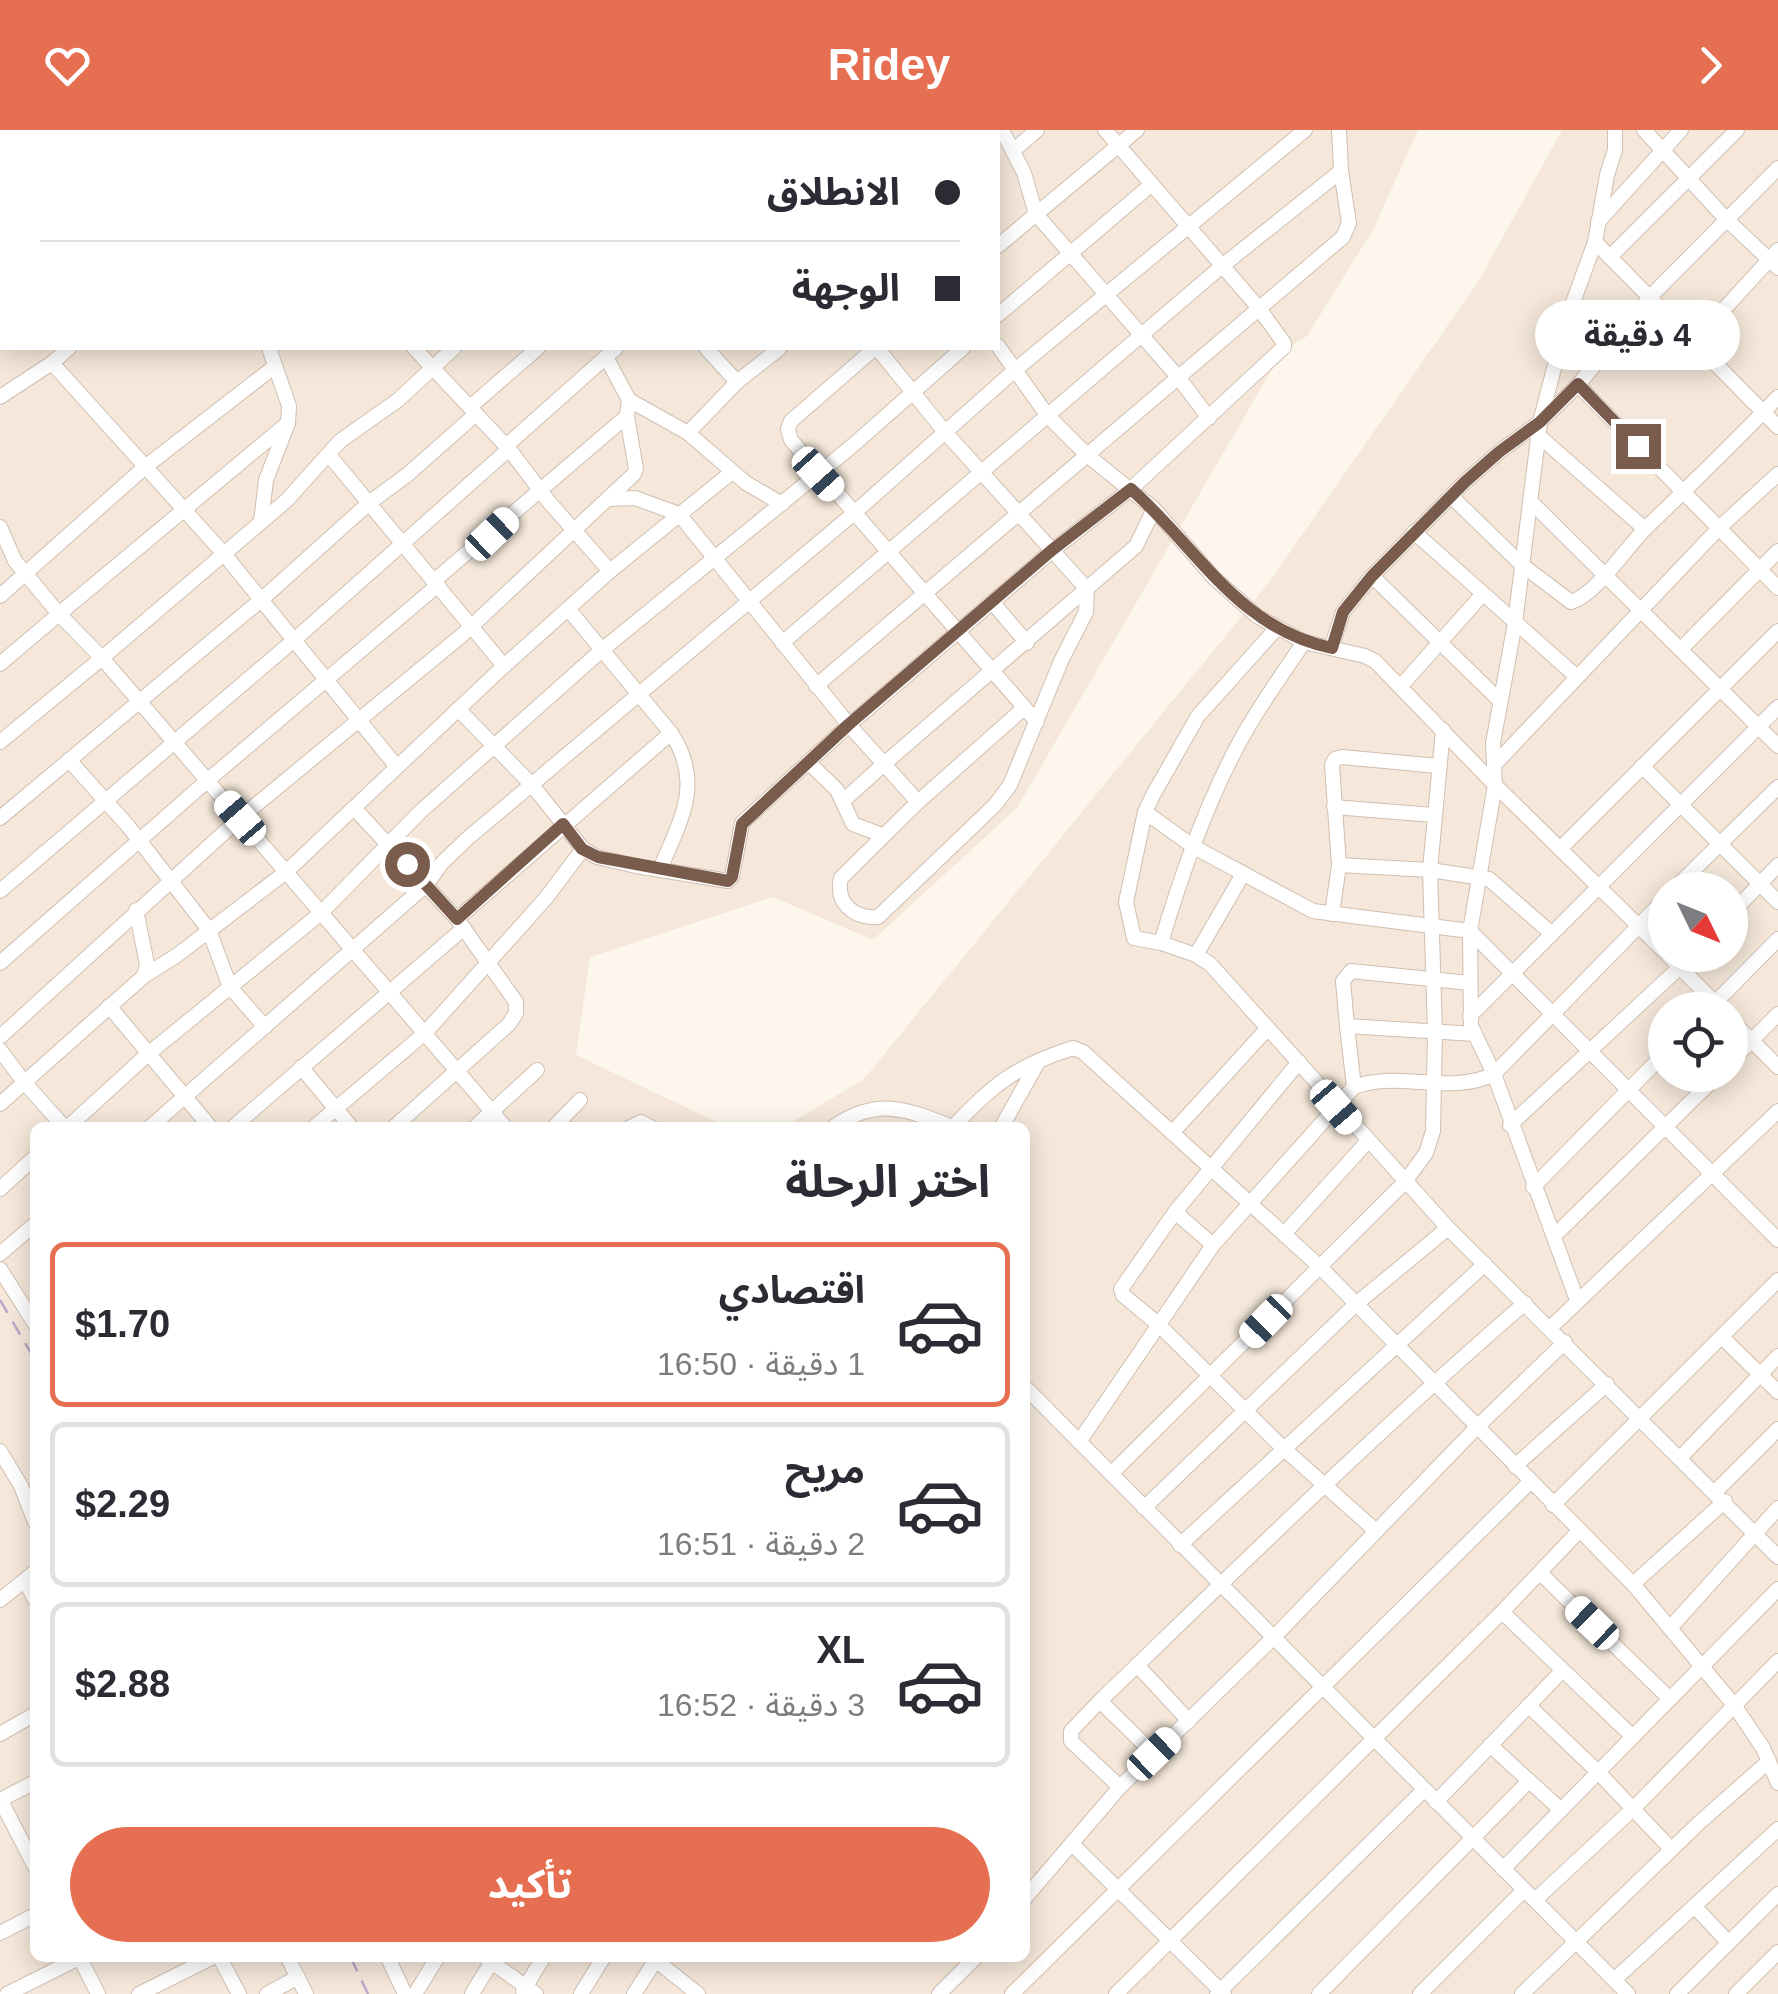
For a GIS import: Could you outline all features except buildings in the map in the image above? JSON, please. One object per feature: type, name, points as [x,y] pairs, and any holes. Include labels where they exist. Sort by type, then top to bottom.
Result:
[{"type":"street","points":[[1002,130],[1024,172],[1036,214],[1178,376],[1209,418]]},
{"type":"street","points":[[1013,151],[1037,130]]},
{"type":"street","points":[[458,709],[532,784],[582,849],[598,857],[728,881],[742,824],[848,725],[1052,550],[1131,489],[1284,347],[1258,308],[1105,130]]},
{"type":"street","points":[[1000,244],[1137,130]]},
{"type":"street","points":[[1280,130],[1290,143]]},
{"type":"street","points":[[156,1122],[426,885],[468,838],[853,514],[1015,370],[1306,130]]},
{"type":"street","points":[[816,686],[1348,230],[1339,130]]},
{"type":"street","points":[[1577,1300],[1494,1074],[1475,1034],[1470,1016],[1470,931],[1495,785],[1493,743],[1515,623],[1540,429],[1566,319],[1595,242],[1615,150],[1615,130]]},
{"type":"street","points":[[1644,130],[1726,220],[1775,259],[1695,341]]},
{"type":"street","points":[[1598,222],[1681,130]]},
{"type":"street","points":[[1610,258],[1737,130]]},
{"type":"street","points":[[1332,648],[1343,612],[1372,576],[1499,452],[1540,429],[1651,296],[1778,168]]},
{"type":"street","points":[[782,643],[1222,266],[1341,170]]},
{"type":"street","points":[[1000,314],[1152,184]]},
{"type":"street","points":[[1595,242],[1778,427]]},
{"type":"street","points":[[1000,349],[1047,416],[1087,455],[1154,509],[1214,578],[1276,629],[1304,642],[1365,656],[1402,686],[1495,785],[1648,936]]},
{"type":"street","points":[[0,398],[67,350]]},
{"type":"street","points":[[261,522],[266,480],[288,423],[289,406],[270,350]]},
{"type":"street","points":[[416,350],[508,448],[610,571]]},
{"type":"street","points":[[0,742],[261,522],[307,481],[340,441],[398,400],[452,350]]},
{"type":"street","points":[[0,818],[261,600],[369,502],[408,476],[536,350]]},
{"type":"street","points":[[708,350],[737,382]]},
{"type":"street","points":[[688,433],[737,382],[777,350]]},
{"type":"street","points":[[874,350],[791,421],[791,440],[1037,722]]},
{"type":"street","points":[[878,350],[944,432],[1087,590],[1086,612],[1061,661],[1010,785],[995,805],[878,916],[864,918],[844,903],[839,890],[842,878],[882,835],[1024,708]]},
{"type":"street","points":[[73,1122],[148,1054],[321,913],[388,843],[603,649],[818,474],[960,350]]},
{"type":"street","points":[[0,891],[293,641],[611,351],[628,408],[636,469],[472,625],[240,818],[0,1036]]},
{"type":"street","points":[[52,363],[224,554],[397,767]]},
{"type":"street","points":[[0,596],[145,467],[274,366]]},
{"type":"street","points":[[1578,384],[1778,588]]},
{"type":"street","points":[[1451,496],[1522,565],[1571,602],[1578,600],[1778,397]]},
{"type":"street","points":[[628,408],[688,433],[732,472],[782,504]]},
{"type":"street","points":[[0,963],[492,534],[628,408]]},
{"type":"street","points":[[0,664],[288,423]]},
{"type":"street","points":[[1540,429],[1645,529]]},
{"type":"street","points":[[329,454],[504,666]]},
{"type":"street","points":[[0,1104],[144,976],[286,872],[504,666],[610,571],[732,472]]},
{"type":"street","points":[[1494,765],[1719,528],[1778,474]]},
{"type":"street","points":[[608,498],[634,498],[678,514],[848,725],[918,802]]},
{"type":"street","points":[[1532,502],[1778,746]]},
{"type":"street","points":[[843,801],[1136,546],[1154,509]]},
{"type":"street","points":[[0,528],[15,561],[58,614],[102,658],[501,1122]]},
{"type":"street","points":[[1414,532],[1577,677]]},
{"type":"street","points":[[1681,649],[1778,552]]},
{"type":"street","points":[[1372,576],[1499,700]]},
{"type":"street","points":[[1402,686],[1482,595]]},
{"type":"street","points":[[992,602],[1026,643]]},
{"type":"street","points":[[569,610],[685,754],[687,795],[660,869]]},
{"type":"street","points":[[1276,629],[1198,716],[1146,812],[1126,902],[1134,938],[1162,943],[1210,964],[1448,1228],[1778,1557]]},
{"type":"street","points":[[1561,848],[1778,631]]},
{"type":"street","points":[[1162,943],[1226,768],[1304,642]]},
{"type":"street","points":[[1470,1016],[1778,708]]},
{"type":"street","points":[[1111,1474],[1404,1182],[1426,1152],[1433,1131],[1434,1082],[1430,870],[1444,730]]},
{"type":"street","points":[[239,1122],[389,991],[563,824],[671,733]]},
{"type":"street","points":[[1332,914],[1338,866],[1332,765],[1336,759],[1438,766]]},
{"type":"street","points":[[69,760],[209,930],[230,987],[265,1027]]},
{"type":"street","points":[[808,762],[837,790],[853,824],[882,835]]},
{"type":"street","points":[[1642,766],[1778,902]]},
{"type":"street","points":[[1691,872],[1778,788]]},
{"type":"street","points":[[354,808],[461,923],[516,1002],[516,1013],[509,1024],[400,1122]]},
{"type":"street","points":[[1334,808],[1433,815]]},
{"type":"street","points":[[1146,812],[1194,847],[1305,908],[1470,931],[1778,1240]]},
{"type":"street","points":[[320,1122],[425,1033],[491,962],[582,849]]},
{"type":"street","points":[[1748,896],[1778,865]]},
{"type":"street","points":[[1338,866],[1477,875],[1502,887],[1552,933]]},
{"type":"street","points":[[1196,955],[1244,874]]},
{"type":"street","points":[[136,910],[147,964],[144,976]]},
{"type":"street","points":[[1079,1442],[1213,1245],[1354,1086],[1373,1081],[1483,1080],[1494,1074],[1648,916]]},
{"type":"street","points":[[1730,992],[1778,939]]},
{"type":"street","points":[[1354,1086],[1343,982],[1351,971],[1470,983]]},
{"type":"street","points":[[1510,1125],[1677,972]]},
{"type":"street","points":[[1684,972],[1701,992]]},
{"type":"street","points":[[110,1006],[206,1122]]},
{"type":"street","points":[[1748,1043],[1778,1014]]},
{"type":"street","points":[[1347,1026],[1475,1034]]},
{"type":"street","points":[[1172,1133],[1268,1028]]},
{"type":"street","points":[[1748,1037],[1778,1067]]},
{"type":"street","points":[[957,1122],[1000,1080],[1073,1048],[1083,1052],[1319,1266],[1633,1584],[1734,1705],[1775,1770],[1671,1849],[1575,1940],[1531,1991]]},
{"type":"street","points":[[0,1050],[61,1122]]},
{"type":"street","points":[[1004,1122],[1039,1061]]},
{"type":"street","points":[[1299,1062],[1175,1212],[1121,1289],[1283,1448],[1376,1532]]},
{"type":"street","points":[[301,1066],[347,1122]]},
{"type":"street","points":[[481,1122],[537,1070]]},
{"type":"street","points":[[1533,1187],[1648,1070]]},
{"type":"street","points":[[1554,1236],[1702,1092]]},
{"type":"street","points":[[559,1122],[580,1100]]},
{"type":"street","points":[[841,1122],[875,1107],[921,1114],[940,1122]]},
{"type":"street","points":[[1551,1328],[1776,1118]]},
{"type":"street","points":[[1284,1234],[1367,1142]]},
{"type":"street","points":[[0,1189],[30,1162]]},
{"type":"street","points":[[1175,1212],[1213,1245]]},
{"type":"street","points":[[0,1254],[30,1228]]},
{"type":"street","points":[[1144,1508],[1356,1304],[1448,1228]]},
{"type":"street","points":[[1180,1545],[1485,1264]]},
{"type":"street","points":[[0,1268],[30,1316]]},
{"type":"street","points":[[1553,1504],[1778,1280]]},
{"type":"street","points":[[1120,1787],[1071,1741],[1071,1731],[1323,1485],[1525,1302]]},
{"type":"street","points":[[1722,1337],[1778,1392]]},
{"type":"street","points":[[1030,1889],[1120,1787],[1565,1342]]},
{"type":"street","points":[[1680,1457],[1778,1356]]},
{"type":"street","points":[[1515,1466],[1607,1384]]},
{"type":"street","points":[[1030,1392],[1628,1994]]},
{"type":"street","points":[[1633,1584],[1720,1496],[1778,1430]]},
{"type":"street","points":[[0,1451],[30,1510]]},
{"type":"street","points":[[1012,1994],[1530,1482]]},
{"type":"street","points":[[1671,1627],[1778,1508]]},
{"type":"street","points":[[1116,1994],[1580,1531]]},
{"type":"street","points":[[1540,1573],[1670,1698]]},
{"type":"street","points":[[0,1600],[30,1576]]},
{"type":"street","points":[[1503,1869],[1778,1589]]},
{"type":"street","points":[[1502,1612],[1633,1737]]},
{"type":"street","points":[[1420,1994],[1529,1895],[1634,1808],[1778,1661]]},
{"type":"street","points":[[1137,1666],[1189,1721]]},
{"type":"street","points":[[1436,1802],[1562,1672]]},
{"type":"street","points":[[1100,1701],[1154,1754]]},
{"type":"street","points":[[1529,1706],[1671,1849]]},
{"type":"street","points":[[0,1734],[30,1717]]},
{"type":"street","points":[[1490,1745],[1560,1810]]},
{"type":"street","points":[[1320,1994],[1529,1781]]},
{"type":"street","points":[[30,1785],[0,1800],[30,1848]]},
{"type":"street","points":[[1072,1844],[1220,1993],[1424,1790]]},
{"type":"street","points":[[1614,1980],[1778,1829]]},
{"type":"street","points":[[1677,1994],[1775,1905]]},
{"type":"street","points":[[1694,1906],[1729,1943]]},
{"type":"street","points":[[0,1933],[30,1918]]},
{"type":"street","points":[[1736,1994],[1778,1952]]},
{"type":"street","points":[[7,1994],[28,1989],[72,1962]]},
{"type":"street","points":[[81,1962],[98,1994]]},
{"type":"street","points":[[138,1994],[169,1987],[205,1962]]},
{"type":"street","points":[[222,1962],[239,1994]]},
{"type":"street","points":[[290,1962],[306,1994]]},
{"type":"street","points":[[390,1962],[405,1994]]},
{"type":"street","points":[[415,1994],[435,1962]]},
{"type":"street","points":[[472,1994],[488,1962]]},
{"type":"street","points":[[493,1962],[528,1992],[541,1962]]},
{"type":"street","points":[[581,1994],[601,1962]]},
{"type":"street","points":[[634,1994],[653,1962]]},
{"type":"street","points":[[659,1962],[691,1992]]},
{"type":"street","points":[[939,1994],[971,1962]]},
{"type":"street","points":[[267,1994],[298,1978]]},
{"type":"shaded area","points":[[1000,130],[1418,130],[1373,230],[1307,336],[1282,352],[1017,808],[873,940],[773,897],[590,957],[576,1055],[717,1122],[30,1122],[30,1962],[1030,1962],[1030,1122],[792,1122],[864,1079],[1267,585],[1478,282],[1562,130],[1778,130],[1778,1994],[0,1994],[0,350],[1000,350]]},
{"type":"railway","points":[[0,1300],[30,1351]]},
{"type":"railway","points":[[353,1962],[368,1994]]},
{"type":"route","points":[[407,864],[457,919],[563,824],[582,849],[598,857],[728,881],[742,824],[848,725],[1052,550],[1131,489],[1171,525],[1214,578],[1257,616],[1304,642],[1332,648],[1343,612],[1372,576],[1465,482],[1540,422],[1578,384],[1638,446]]}]
